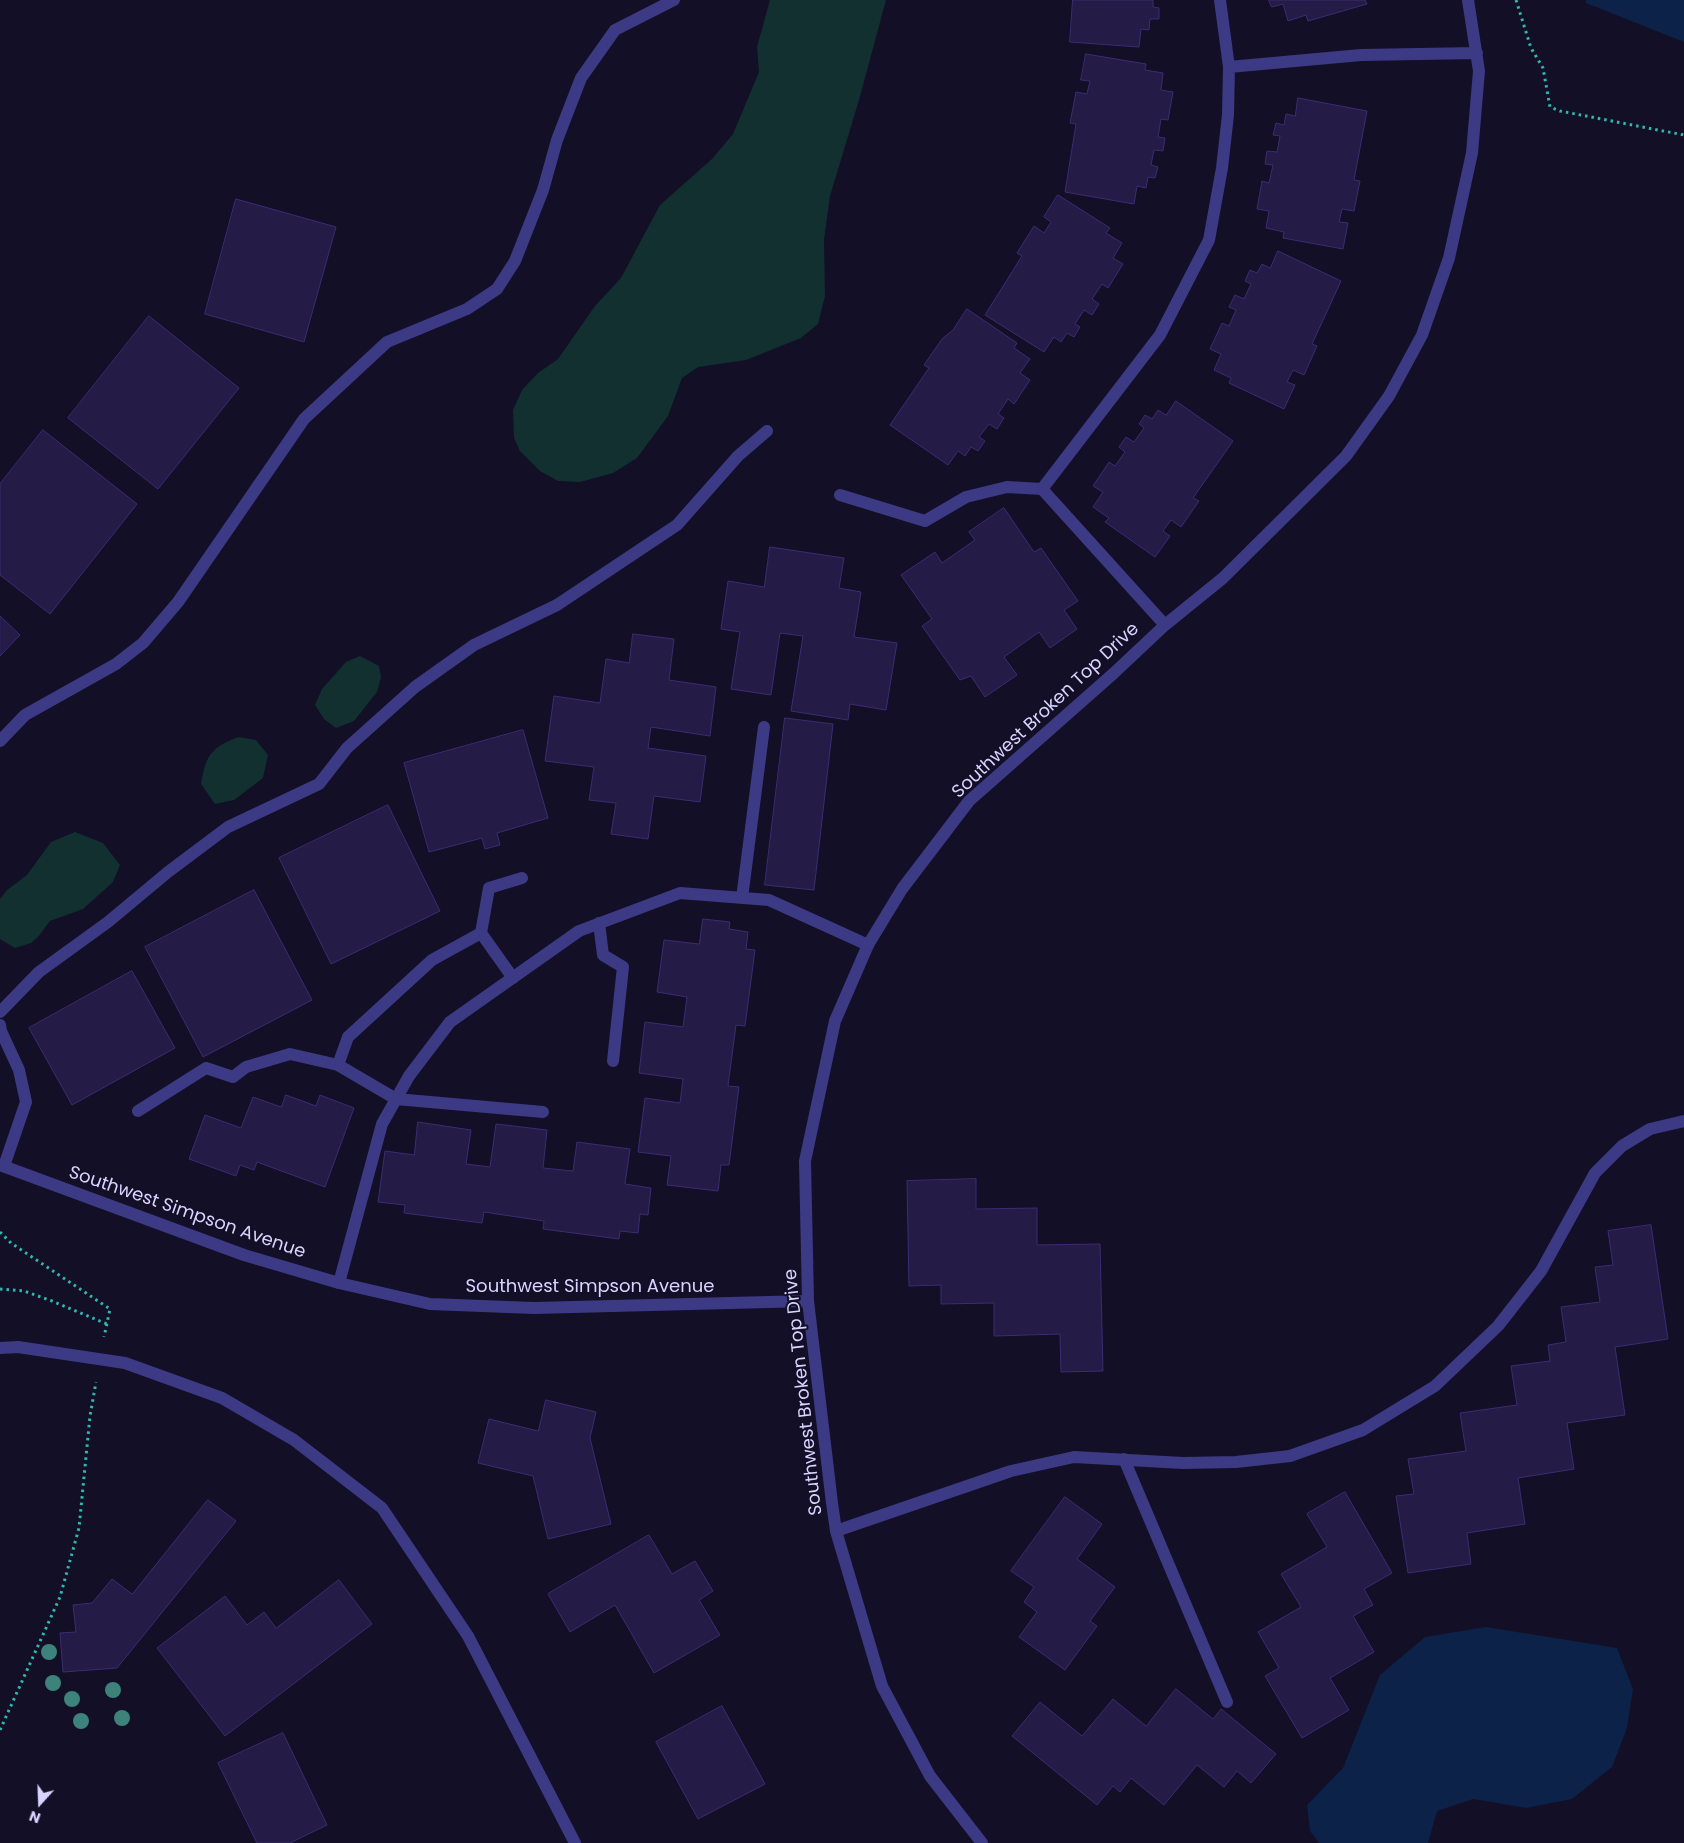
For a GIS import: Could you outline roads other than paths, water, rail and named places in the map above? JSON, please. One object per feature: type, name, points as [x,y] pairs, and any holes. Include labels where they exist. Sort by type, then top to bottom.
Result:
[{"type":"street","points":[[0,741],[25,715],[116,664],[143,643],[178,602],[304,419],[388,342],[468,309],[496,289],[515,261],[543,190],[558,140],[582,78],[615,30],[674,0]]},
{"type":"street","points":[[1042,489],[1160,335],[1209,240],[1228,115],[1230,67],[1220,0]]},
{"type":"street","name":"Southwest Broken Top Drive","points":[[982,1843],[930,1776],[882,1686],[836,1531],[808,1301],[805,1161],[835,1021],[868,945],[902,889],[969,801],[1114,673],[1165,625],[1223,578],[1346,456],[1389,396],[1422,335],[1449,258],[1472,153],[1479,71],[1468,0]]},
{"type":"street","points":[[1230,67],[1361,55],[1477,53]]},
{"type":"street","points":[[0,1012],[39,972],[108,922],[168,872],[228,827],[318,784],[348,748],[415,688],[474,645],[557,605],[676,525],[738,456],[767,431]]},
{"type":"street","points":[[840,495],[925,520],[966,497],[1007,487],[1042,489],[1165,625]]},
{"type":"street","points":[[742,898],[764,728]]},
{"type":"street","points":[[512,978],[481,933],[489,888],[522,878]]},
{"type":"street","points":[[339,1283],[382,1124],[408,1076],[450,1022],[579,931],[680,894],[769,900],[868,945]]},
{"type":"street","points":[[599,923],[604,955],[623,967],[612,1061]]},
{"type":"street","points":[[338,1065],[348,1037],[432,960],[481,933]]},
{"type":"street","points":[[0,1025],[19,1070],[26,1102],[1,1165]]},
{"type":"street","points":[[138,1111],[206,1068],[233,1077],[246,1068],[290,1054],[338,1065],[396,1098],[543,1112]]},
{"type":"street","points":[[836,1531],[1011,1471],[1074,1457],[1183,1463],[1236,1462],[1290,1456],[1363,1430],[1436,1386],[1498,1326],[1541,1271],[1595,1173],[1622,1146],[1650,1130],[1684,1121]]},
{"type":"street","name":"Southwest Simpson Avenue","points":[[1,1165],[244,1255],[339,1283],[430,1304],[534,1308],[808,1301]]},
{"type":"street","points":[[0,1348],[18,1347],[125,1363],[222,1398],[294,1440],[382,1508],[468,1636],[575,1843]]},
{"type":"street","points":[[1124,1459],[1227,1702]]},
{"type":"water","points":[[1586,0],[1684,0],[1684,42],[1586,3]]},
{"type":"water","points":[[1486,1627],[1617,1648],[1633,1689],[1627,1728],[1612,1767],[1572,1799],[1526,1808],[1473,1799],[1437,1811],[1428,1843],[1319,1843],[1310,1831],[1307,1805],[1343,1768],[1380,1675],[1425,1637]]}]
